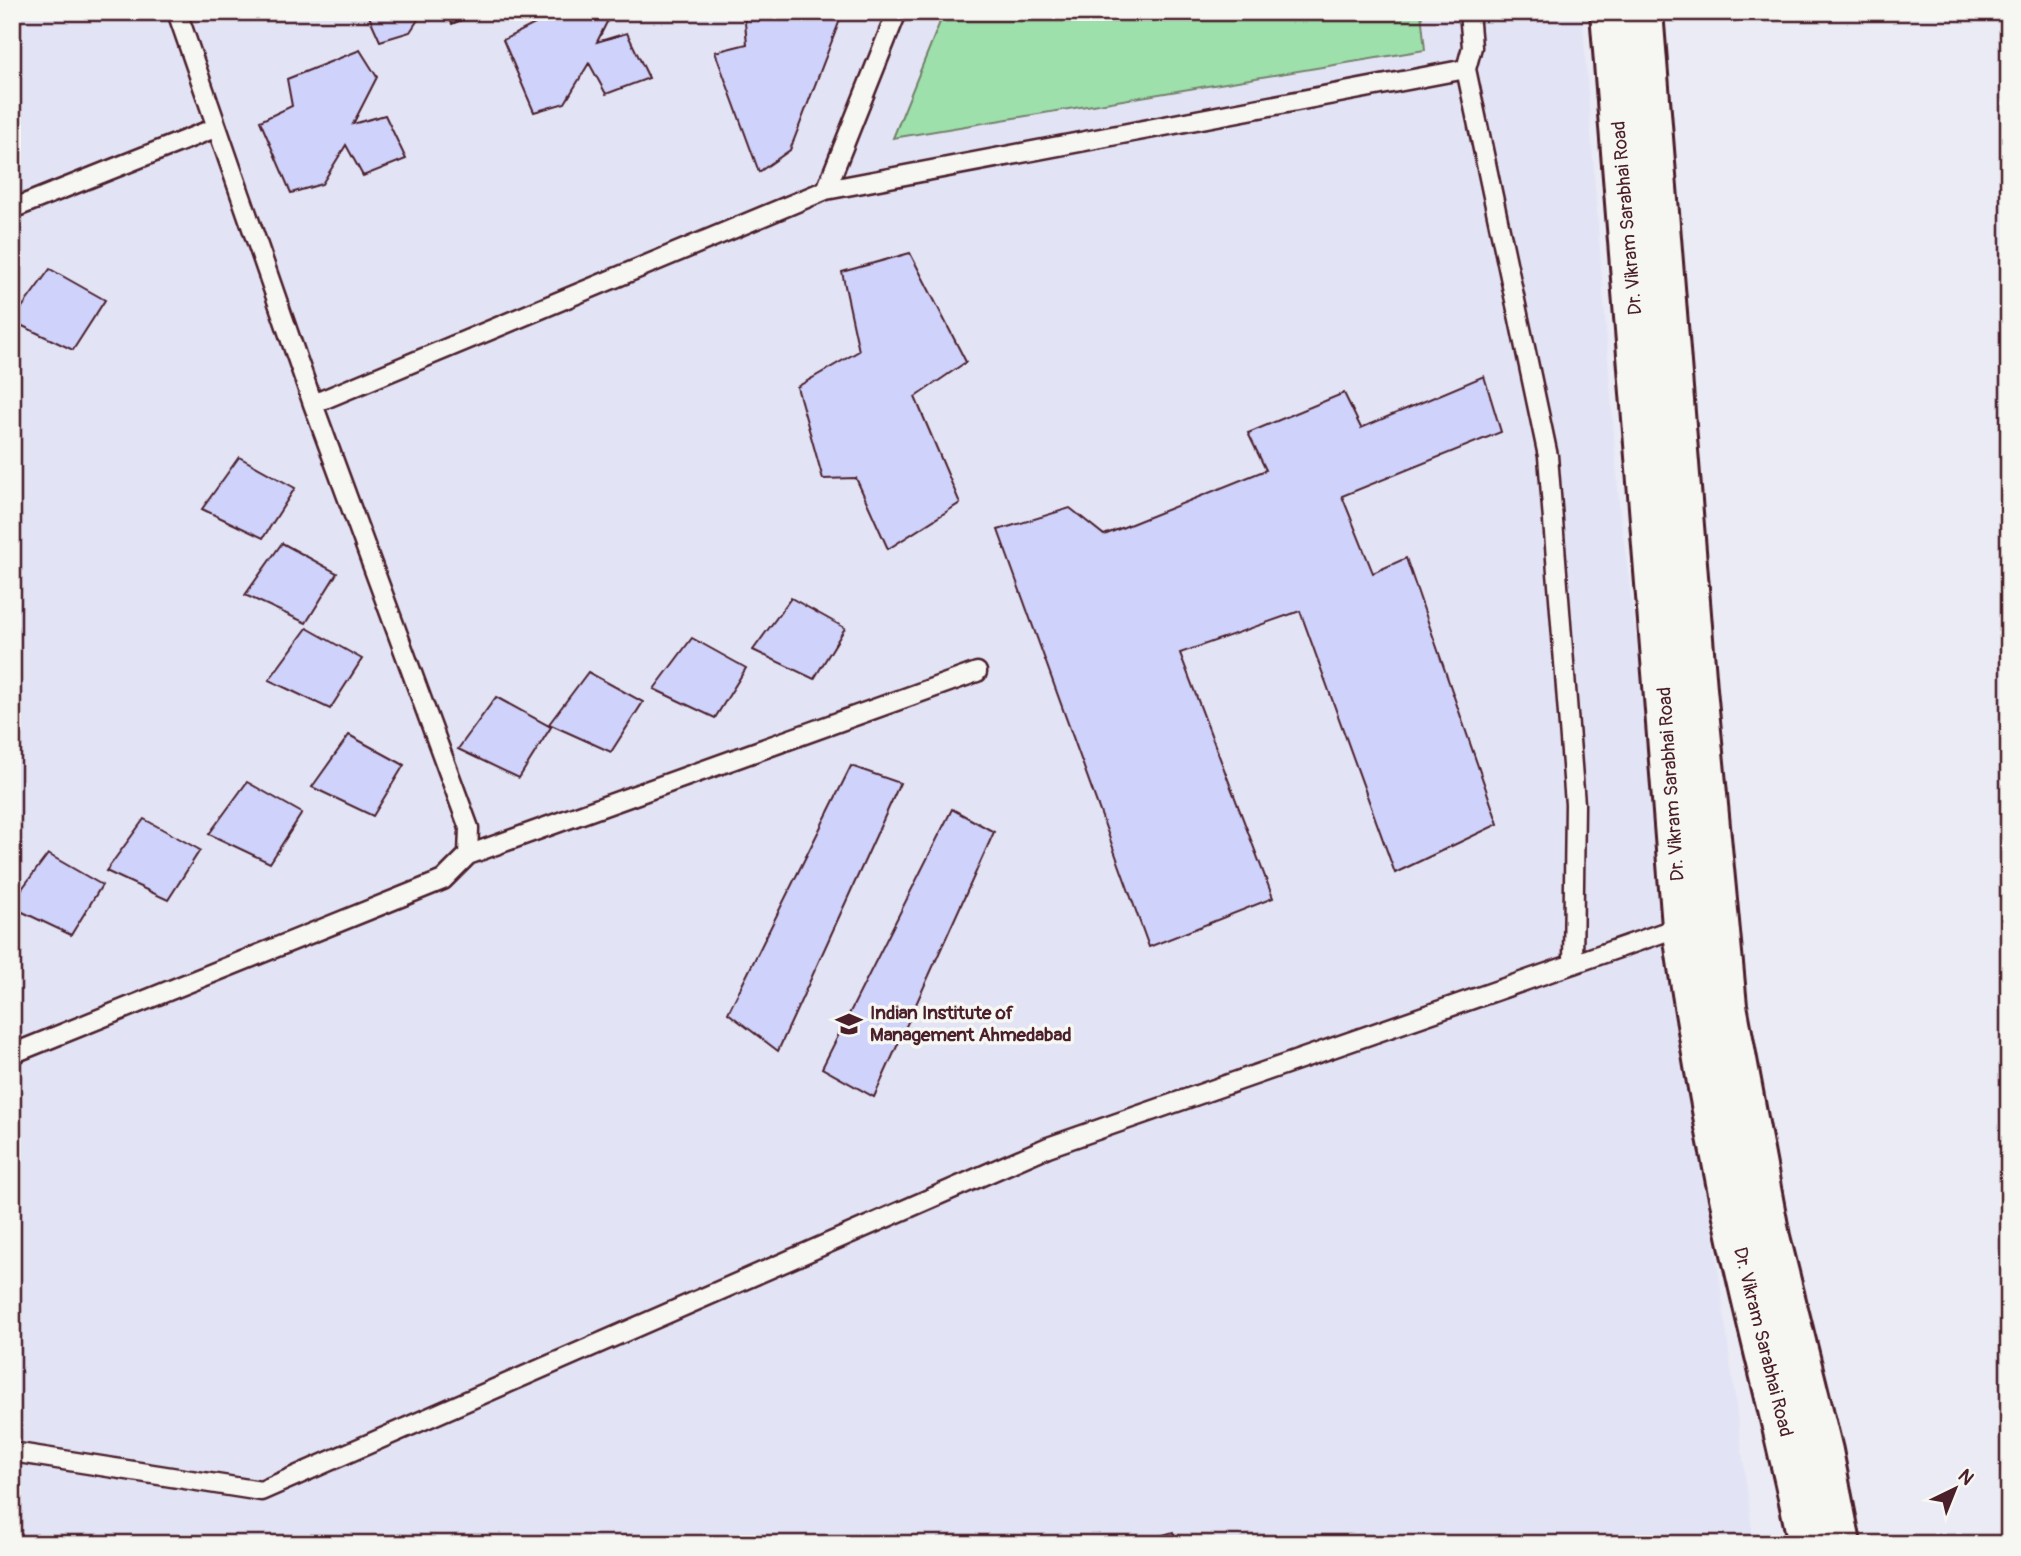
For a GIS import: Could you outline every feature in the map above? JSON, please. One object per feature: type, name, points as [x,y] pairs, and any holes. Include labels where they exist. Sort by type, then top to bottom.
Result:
[{"type":"main road","name":"Dr. Vikram Sarabhai Road","points":[[1610,12],[1682,926],[1694,1011],[1739,1244],[1791,1457],[1808,1544]]},
{"type":"main road","name":"Dr. Vikram Sarabhai Road","points":[[1643,12],[1697,690],[1727,1006],[1770,1237],[1823,1451],[1841,1544]]},
{"type":"lane","points":[[177,12],[215,128],[313,404],[469,828],[468,855]]},
{"type":"lane","points":[[827,190],[897,12]]},
{"type":"lane","points":[[1469,12],[1472,47],[1465,69],[1548,456],[1575,804],[1573,964]]},
{"type":"lane","points":[[313,404],[827,190],[1465,69]]},
{"type":"lane","points":[[12,209],[215,128]]},
{"type":"lane","points":[[12,1054],[443,880],[468,855],[977,672]]},
{"type":"lane","points":[[12,1452],[261,1491],[1048,1147],[1682,926]]},
{"type":"shaded area","name":"Indian Institute of Management Ahmedabad","points":[[12,12],[1582,12],[1619,504],[1754,1544],[12,1544]]},
{"type":"green space","points":[[944,12],[1421,12],[1425,50],[893,138]]},
{"type":"building","points":[[367,12],[423,12],[410,32],[380,41]]},
{"type":"building","points":[[446,12],[481,12],[452,24]]},
{"type":"building","points":[[533,12],[612,12],[597,42],[627,33],[649,78],[606,94],[589,63],[565,103],[534,112],[503,40],[535,24]]},
{"type":"building","points":[[744,12],[843,12],[790,150],[759,172],[715,52],[747,44]]},
{"type":"building","points":[[360,50],[377,77],[353,124],[385,115],[406,159],[363,176],[346,145],[322,184],[291,193],[260,121],[292,106],[287,79]]},
{"type":"building","points":[[910,253],[966,362],[915,397],[960,503],[888,549],[856,478],[823,479],[797,387],[859,351],[842,272]]},
{"type":"building","points":[[50,269],[105,300],[73,350],[12,321]]},
{"type":"building","points":[[1484,376],[1501,432],[1342,496],[1373,573],[1406,558],[1498,824],[1395,873],[1300,611],[1180,653],[1273,898],[1149,947],[998,530],[1070,508],[1104,535],[1266,470],[1248,433],[1344,393],[1361,428]]},
{"type":"building","points":[[239,457],[295,488],[263,538],[202,509]]},
{"type":"building","points":[[282,543],[337,573],[306,623],[245,595]]},
{"type":"building","points":[[791,598],[845,628],[814,679],[753,650]]},
{"type":"building","points":[[307,628],[362,659],[330,709],[269,680]]},
{"type":"building","points":[[692,638],[746,668],[715,718],[654,689]]},
{"type":"building","points":[[588,672],[643,702],[611,752],[549,724]]},
{"type":"building","points":[[496,697],[551,727],[519,778],[458,749]]},
{"type":"building","points":[[349,735],[404,765],[373,816],[312,787]]},
{"type":"building","points":[[851,766],[900,783],[778,1051],[728,1013]]},
{"type":"building","points":[[247,782],[302,813],[270,863],[209,834]]},
{"type":"building","points":[[952,809],[994,832],[874,1097],[822,1068]]},
{"type":"building","points":[[144,819],[200,850],[168,900],[106,871]]},
{"type":"building","points":[[48,854],[102,885],[71,935],[12,907],[12,902]]},
{"type":"building","points":[[1173,1532],[1177,1544],[1135,1544]]},
{"type":"place","name":"Indian Institute of Management Ahmedabad","points":[[849,1024]]}]
